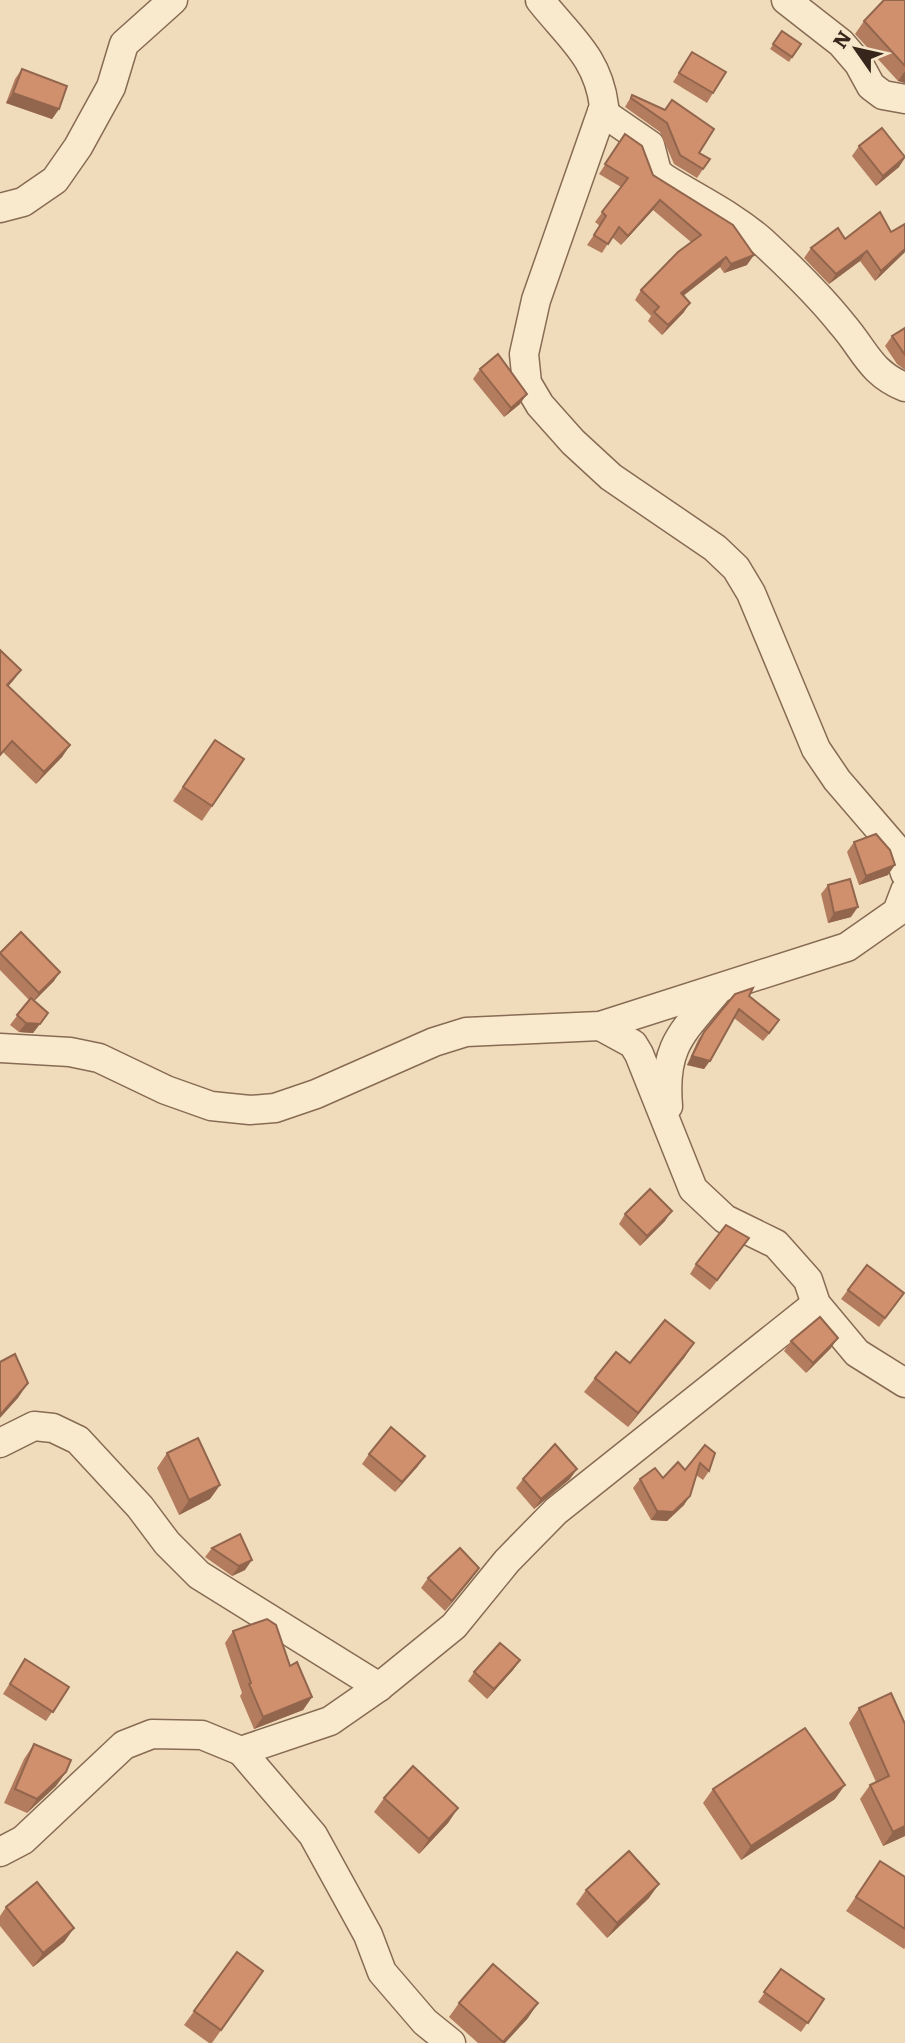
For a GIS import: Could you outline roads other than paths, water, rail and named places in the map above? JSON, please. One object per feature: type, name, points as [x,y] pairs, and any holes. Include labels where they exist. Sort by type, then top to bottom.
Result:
[{"type":"street","points":[[0,208],[23,202],[55,180],[78,147],[111,88],[124,44],[173,0]]},
{"type":"street","points":[[540,0],[593,64],[601,84],[602,113],[536,300],[524,354],[527,383],[540,405],[573,442],[611,477],[715,548],[736,568],[751,593],[816,749],[837,780],[898,851],[905,873]]},
{"type":"street","points":[[786,0],[841,43],[859,64],[871,86],[883,95],[905,99]]},
{"type":"street","points":[[602,113],[650,145],[657,172],[664,178],[716,207],[763,242],[842,324],[885,379],[905,387]]},
{"type":"street","points":[[0,1048],[56,1051],[99,1058],[166,1090],[211,1106],[250,1111],[275,1108],[316,1094],[434,1042],[466,1032],[600,1026],[717,991],[847,947],[897,912],[905,891]]},
{"type":"street","points":[[670,1130],[667,1063],[679,1037],[717,991]]},
{"type":"street","points":[[600,1026],[633,1044],[693,1189],[725,1219],[776,1244],[808,1280],[816,1304],[857,1353],[905,1383]]},
{"type":"street","points":[[241,1751],[330,1721],[379,1687],[454,1626],[507,1561],[556,1511],[816,1304]]},
{"type":"street","points":[[0,1443],[34,1426],[52,1428],[78,1440],[140,1507],[167,1543],[199,1575],[379,1687]]},
{"type":"street","points":[[0,1852],[23,1840],[124,1745],[152,1734],[202,1735],[241,1751],[313,1835],[368,1935],[382,1972],[425,2022],[451,2043]]}]
